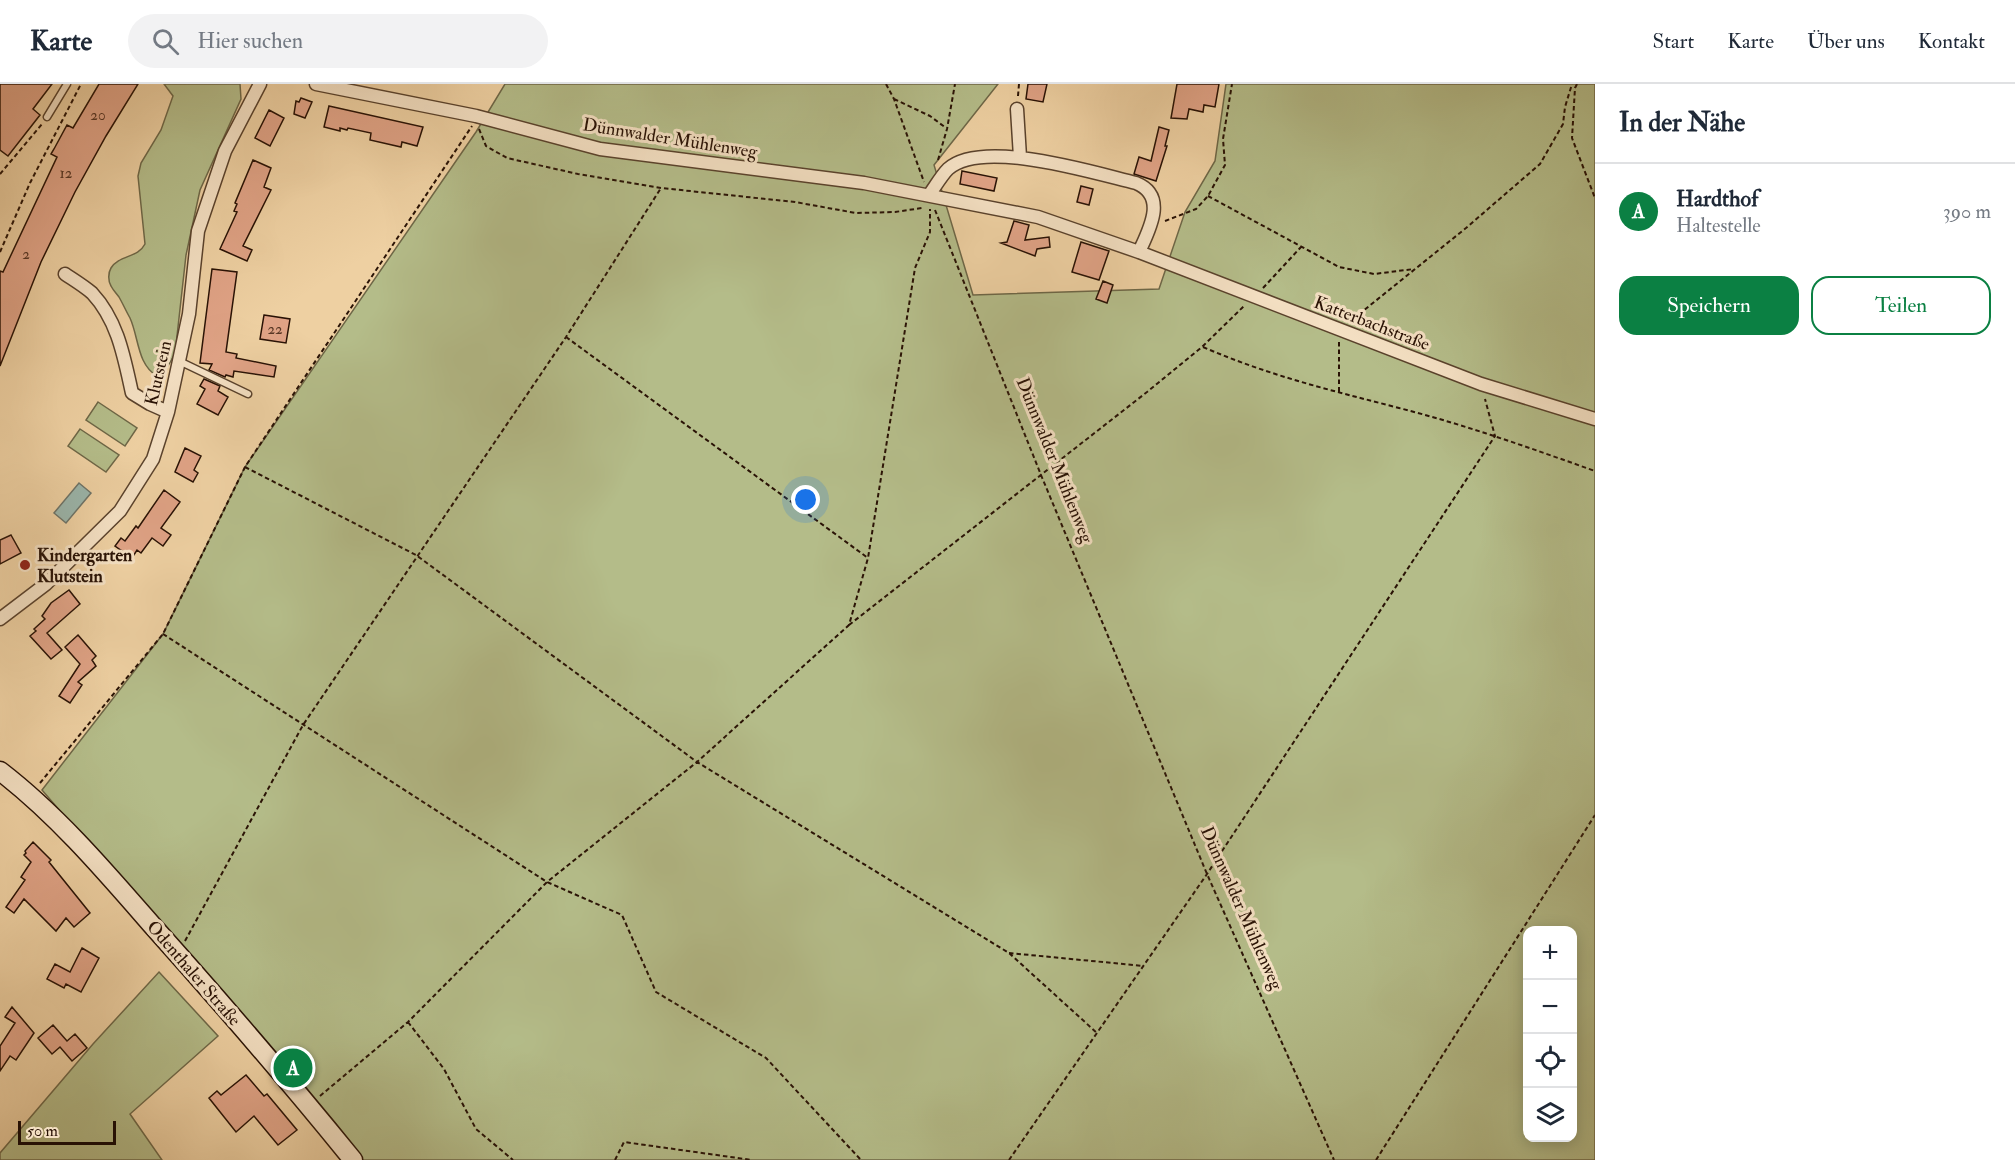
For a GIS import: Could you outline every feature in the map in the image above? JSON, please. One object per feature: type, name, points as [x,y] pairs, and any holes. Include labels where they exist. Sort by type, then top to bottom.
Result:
[{"type":"main road","name":"Odenthaler Straße","points":[[0,771],[28,793],[107,874],[309,1106],[353,1160]]},
{"type":"street","name":"Klutstein","points":[[0,619],[46,584],[120,511],[153,459],[168,412],[189,314],[198,231],[225,150],[260,84]]},
{"type":"street","name":"Dünnwalder Mühlenweg","points":[[316,84],[476,116],[600,149],[864,183],[930,201]]},
{"type":"street","points":[[1017,109],[1020,157]]},
{"type":"street","points":[[930,201],[948,169],[963,160],[1020,157],[1136,183],[1145,186],[1155,203],[1151,226],[1139,252]]},
{"type":"street","name":"Katterbachstraße","points":[[930,201],[1038,217],[1139,252],[1481,384],[1595,419]]},
{"type":"street","points":[[65,274],[91,293],[107,314],[120,338],[132,393],[168,412]]},
{"type":"lane","points":[[47,117],[67,84]]},
{"type":"lane","points":[[179,361],[248,394]]},
{"type":"path","points":[[0,252],[30,183],[81,84]]},
{"type":"path","points":[[849,625],[868,558],[915,268],[930,232],[930,201],[894,99],[886,84]]},
{"type":"path","points":[[936,168],[947,129],[955,84]]},
{"type":"path","points":[[1151,226],[1196,209],[1208,196],[1225,165],[1223,139],[1232,84]]},
{"type":"path","points":[[1354,335],[1363,311],[1467,228],[1540,164],[1563,124],[1572,84]]},
{"type":"path","points":[[1578,84],[1575,88],[1572,138],[1595,198]]},
{"type":"path","points":[[894,99],[930,116],[947,129]]},
{"type":"path","points":[[0,174],[47,117]]},
{"type":"path","points":[[28,793],[44,780],[164,634],[245,467],[476,120],[486,146],[507,158],[578,174],[662,188],[795,202],[856,213],[895,212],[930,201]]},
{"type":"path","points":[[178,954],[303,725],[416,555],[566,337],[662,188]]},
{"type":"path","points":[[1208,196],[1339,267],[1374,274],[1416,269]]},
{"type":"path","name":"Dünnwalder Mühlenweg","points":[[930,201],[1207,874],[1334,1160]]},
{"type":"path","points":[[309,1106],[408,1022],[547,882],[697,762],[849,625],[1202,347],[1301,247]]},
{"type":"path","points":[[1339,329],[1340,394]]},
{"type":"path","points":[[566,337],[868,558]]},
{"type":"path","points":[[1202,347],[1245,365],[1340,394],[1401,408],[1495,436],[1595,471]]},
{"type":"path","points":[[1009,1160],[1207,874],[1495,436],[1481,384]]},
{"type":"path","points":[[245,467],[416,555],[697,762],[1010,953],[1097,1033]]},
{"type":"path","points":[[164,634],[547,882],[622,915],[656,992],[766,1058],[861,1160]]},
{"type":"path","points":[[1376,1160],[1595,815]]},
{"type":"path","points":[[1010,953],[1144,966]]},
{"type":"path","points":[[408,1022],[444,1069],[476,1129],[513,1160]]},
{"type":"path","points":[[615,1160],[624,1142],[752,1160]]},
{"type":"green space","points":[[164,84],[240,84],[241,99],[200,190],[186,255],[175,354],[163,374],[157,376],[150,371],[142,358],[130,318],[111,286],[109,277],[114,264],[138,252],[145,244],[138,176],[141,163],[161,130],[173,96]]},
{"type":"green space","points":[[505,84],[998,84],[934,165],[973,295],[1159,289],[1185,212],[1215,161],[1226,84],[1595,84],[1595,1160],[361,1160],[42,790],[163,634],[245,467],[476,132]]},
{"type":"green space","points":[[98,402],[137,428],[125,446],[86,420]]},
{"type":"green space","points":[[80,429],[119,455],[106,472],[68,446]]},
{"type":"green space","points":[[159,972],[218,1036],[130,1114],[162,1160],[0,1160],[0,1153],[93,1044]]},
{"type":"shaded area","points":[[79,483],[91,493],[66,523],[54,513]]},
{"type":"building","points":[[0,84],[52,84],[33,109],[40,115],[8,156],[0,150]]},
{"type":"building","points":[[99,84],[138,84],[75,192],[41,262],[0,366],[0,271],[3,272],[57,157],[51,154],[67,125],[73,128]]},
{"type":"building","points":[[1028,84],[1047,84],[1043,102],[1026,99]]},
{"type":"building","points":[[1177,84],[1219,84],[1215,107],[1204,105],[1203,112],[1189,109],[1187,119],[1171,118]]},
{"type":"building","points":[[301,98],[312,102],[305,118],[294,114],[296,101],[299,102]]},
{"type":"building","points":[[329,106],[423,127],[417,146],[402,142],[401,147],[370,140],[371,133],[348,128],[347,130],[340,128],[340,131],[324,127]]},
{"type":"building","points":[[269,110],[284,118],[270,146],[255,138]]},
{"type":"building","points":[[1159,127],[1169,130],[1165,146],[1167,146],[1156,181],[1134,174],[1139,157],[1151,161]]},
{"type":"building","points":[[253,160],[271,168],[264,187],[271,190],[243,246],[252,250],[247,261],[220,249],[237,212],[234,211],[237,204],[235,203]]},
{"type":"building","points":[[962,171],[997,178],[994,191],[960,184]]},
{"type":"building","points":[[1081,186],[1093,189],[1089,205],[1077,202]]},
{"type":"building","points":[[1014,221],[1029,225],[1025,240],[1049,237],[1050,247],[1037,249],[1035,256],[1001,243],[1007,242]]},
{"type":"building","points":[[1081,242],[1109,251],[1099,280],[1072,272]]},
{"type":"building","points":[[212,269],[237,272],[226,352],[237,354],[236,358],[276,366],[274,377],[234,371],[233,377],[226,375],[225,377],[209,370],[212,364],[200,363]]},
{"type":"building","points":[[1103,281],[1113,285],[1107,303],[1096,299]]},
{"type":"building","points":[[264,315],[290,319],[286,343],[260,339]]},
{"type":"building","points":[[204,379],[220,386],[218,391],[228,397],[218,415],[197,404],[205,389],[200,386]]},
{"type":"building","points":[[185,448],[201,456],[194,470],[198,473],[193,482],[175,472]]},
{"type":"building","points":[[164,490],[180,502],[161,528],[171,535],[163,546],[152,538],[141,553],[137,550],[132,558],[115,546],[121,538],[125,541],[136,526],[138,528]]},
{"type":"building","points":[[11,535],[21,553],[0,564],[0,540]]},
{"type":"building","points":[[69,590],[80,604],[47,633],[62,650],[51,659],[30,636],[45,619],[42,616],[51,603]]},
{"type":"building","points":[[78,635],[96,656],[92,660],[96,666],[78,682],[82,685],[70,703],[59,696],[80,664],[65,647]]},
{"type":"building","points":[[33,842],[51,860],[49,862],[90,913],[74,927],[66,918],[56,931],[24,899],[14,913],[6,907],[25,880],[21,877],[31,862],[24,855]]},
{"type":"building","points":[[82,948],[99,958],[81,992],[66,984],[64,988],[47,979],[55,964],[70,972]]},
{"type":"building","points":[[12,1007],[34,1033],[16,1060],[10,1056],[0,1071],[0,1046],[15,1023],[5,1017]]},
{"type":"building","points":[[53,1025],[67,1041],[75,1034],[87,1048],[72,1061],[60,1047],[52,1054],[38,1038]]},
{"type":"building","points":[[246,1075],[264,1096],[267,1094],[297,1130],[278,1145],[254,1116],[236,1132],[209,1098],[217,1091],[221,1095]]},
{"type":"place","name":"Kindergarten Klutstein","points":[[25,565]]},
{"type":"place","name":"Hardthof","points":[[293,1068]]}]
